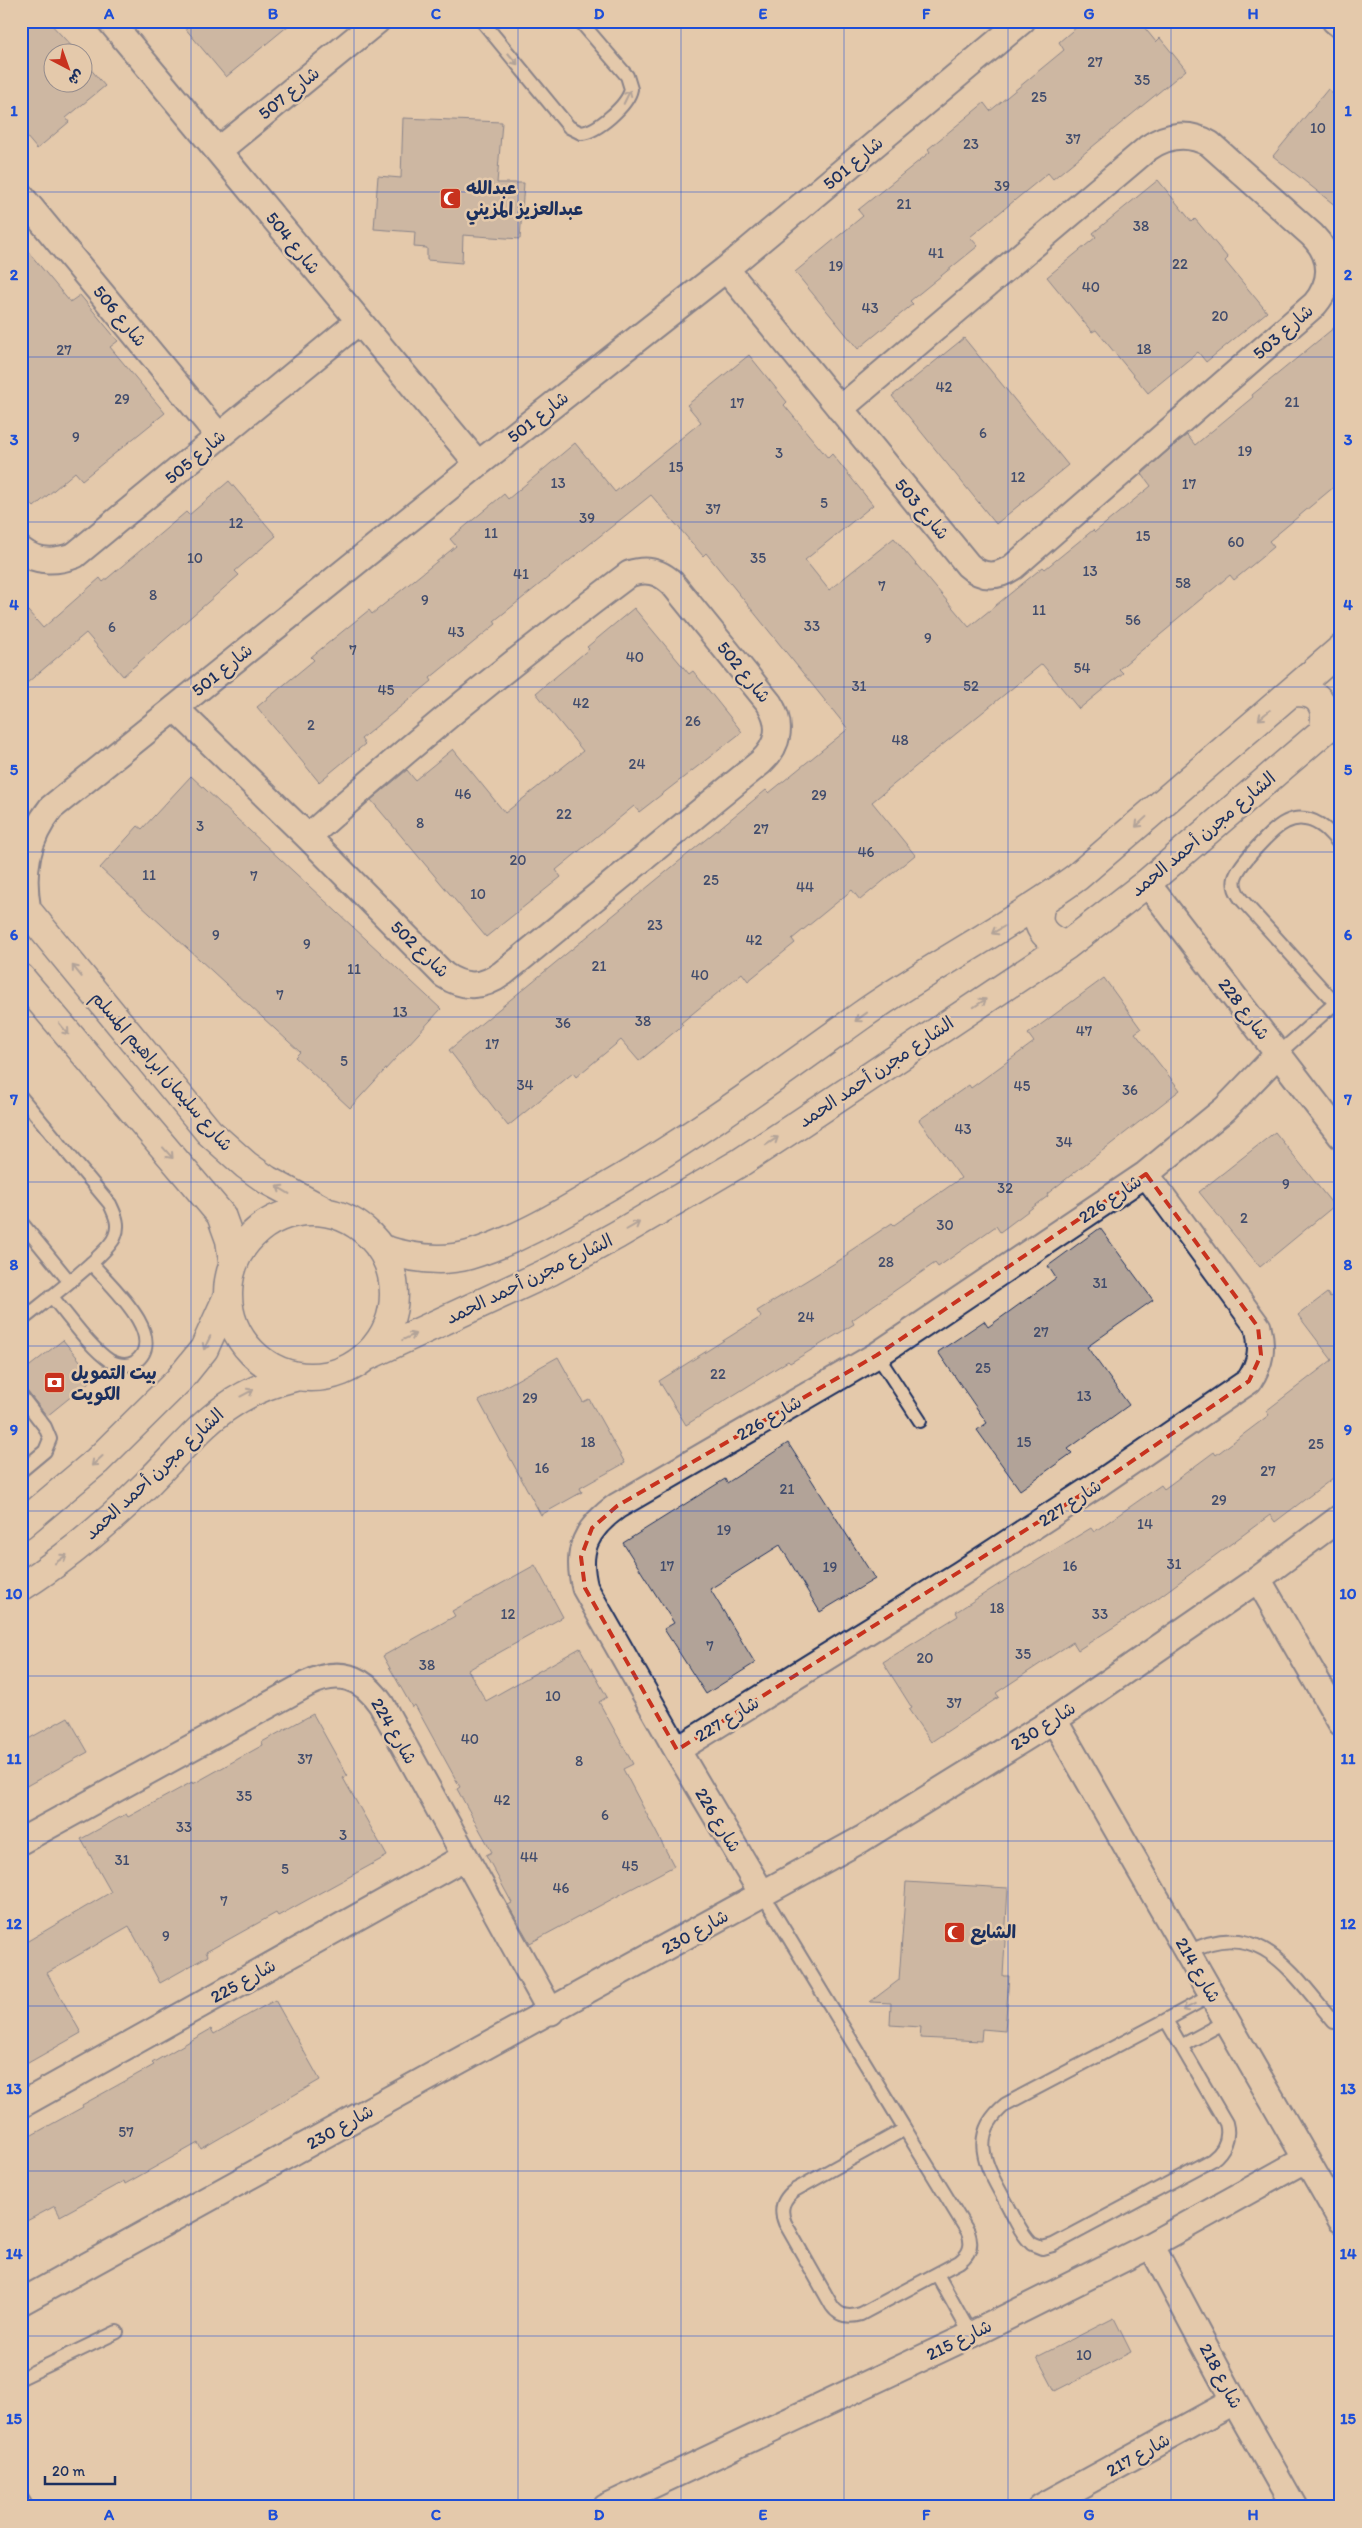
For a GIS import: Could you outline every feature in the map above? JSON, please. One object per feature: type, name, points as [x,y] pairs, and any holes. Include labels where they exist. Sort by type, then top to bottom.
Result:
[{"type":"street","name":"شارع 504","points":[[110,21],[358,322],[478,464]]},
{"type":"street","name":"شارع 501","points":[[25,907],[23,880],[27,851],[40,821],[51,808],[478,464],[726,270],[1022,21]]},
{"type":"street","points":[[1335,21],[1341,26]]},
{"type":"street","name":"شارع 507","points":[[218,151],[361,26]]},
{"type":"street","name":"شارع 503","points":[[726,270],[840,409],[968,564],[980,573],[996,575],[1013,566],[1315,304],[1324,294],[1328,282],[1327,256],[1321,244],[1312,234],[1210,144],[1192,136],[1170,137],[1148,148],[840,409]]},
{"type":"street","name":"شارع 506","points":[[21,196],[219,436]]},
{"type":"street","name":"شارع 505","points":[[21,550],[36,558],[49,561],[75,555],[358,322]]},
{"type":"street","name":"شارع 502","points":[[175,708],[308,837],[444,974],[461,984],[480,985],[503,973],[760,762],[775,745],[778,723],[769,703],[672,583],[660,573],[644,570],[637,571],[629,574],[546,636],[465,701],[385,768],[308,837]]},
{"type":"street","points":[[382,1249],[403,1256],[424,1259],[467,1255],[497,1244],[568,1210],[695,1133],[900,990],[1042,903],[1114,847],[1172,793],[1341,649]]},
{"type":"street","points":[[1290,693],[1300,691],[1311,694],[1319,700],[1325,709],[1326,720],[1332,723]]},
{"type":"street","name":"الشارع مجرن أحمد الحمد","points":[[365,1358],[551,1271],[682,1198],[799,1124],[1067,945],[1147,883],[1332,723]]},
{"type":"street","name":"شارع 501","points":[[21,818],[51,808]]},
{"type":"street","name":"شارع 228","points":[[1147,883],[1341,1136]]},
{"type":"street","points":[[1042,903],[1038,916],[1042,930],[1052,940],[1067,945]]},
{"type":"street","name":"شارع سليمان ابراهيم المسلم","points":[[25,907],[209,1132],[246,1165],[267,1180],[326,1212]]},
{"type":"street","points":[[21,978],[217,1210],[230,1240],[233,1261],[227,1298],[204,1349],[179,1380],[98,1461],[21,1525]]},
{"type":"street","name":"شارع 226","points":[[763,1895],[677,1750],[585,1588],[581,1573],[581,1557],[584,1542],[592,1528],[603,1516],[617,1506],[877,1356],[1146,1174],[1225,1109],[1278,1054]]},
{"type":"street","name":"شارع 227","points":[[677,1750],[1100,1484],[1249,1381],[1257,1369],[1261,1355],[1258,1327],[1146,1174]]},
{"type":"street","points":[[227,1298],[230,1317],[237,1334],[248,1350],[269,1366],[295,1377],[320,1377],[344,1371],[365,1358],[384,1332],[391,1318],[395,1295],[392,1271],[382,1249],[367,1232],[348,1219],[326,1212],[298,1211],[271,1220],[249,1238],[233,1261]]},
{"type":"street","name":"الشارع مجرن أحمد الحمد","points":[[21,1587],[68,1554],[109,1520],[216,1413],[253,1389],[295,1377]]},
{"type":"street","name":"شارع 230","points":[[21,2302],[763,1895],[958,1781],[1054,1720],[1258,1578],[1341,1517]]},
{"type":"street","points":[[1258,1578],[1341,1724]]},
{"type":"street","name":"شارع 224","points":[[21,1841],[307,1684],[320,1678],[334,1675],[348,1677],[361,1683],[372,1692],[551,2012]]},
{"type":"street","name":"شارع 214","points":[[1054,1720],[1341,2220]]},
{"type":"street","name":"شارع 225","points":[[21,2105],[465,1857]]},
{"type":"street","name":"شارع 215","points":[[606,2507],[971,2335],[1151,2245],[1306,2160]]},
{"type":"street","name":"شارع 218","points":[[1151,2245],[1234,2401],[1294,2507]]},
{"type":"street","name":"شارع 217","points":[[1041,2507],[1234,2401]]},
{"type":"lane","points":[[482,21],[569,126],[581,133],[595,129],[623,105],[631,89],[627,76],[580,21]]},
{"type":"lane","points":[[1278,1054],[1338,1001],[1241,899],[1234,886],[1234,879],[1241,866],[1272,833],[1287,821],[1296,818],[1314,821],[1322,826],[1341,846]]},
{"type":"lane","points":[[21,1097],[110,1204],[118,1220],[115,1237],[91,1263],[21,1321]]},
{"type":"lane","points":[[21,1222],[69,1281]]},
{"type":"lane","points":[[51,1296],[108,1360],[123,1366],[132,1364],[138,1359],[146,1345],[143,1327],[91,1263]]},
{"type":"lane","points":[[877,1356],[920,1421]]},
{"type":"lane","points":[[21,1396],[46,1427],[50,1439],[45,1451],[21,1471]]},
{"type":"lane","points":[[763,1895],[906,2129],[970,2239],[971,2246],[965,2258],[860,2314],[848,2317],[841,2315],[832,2306],[807,2264],[781,2214],[782,2205],[787,2196],[795,2190],[906,2129]]},
{"type":"lane","points":[[1188,1952],[1204,1944],[1221,1940],[1239,1940],[1256,1943],[1271,1952],[1284,1964],[1334,2022]]},
{"type":"lane","points":[[1166,2020],[1226,2123],[1227,2137],[1222,2150],[1212,2160],[1053,2245],[1042,2248],[1032,2244],[986,2166],[983,2143],[990,2121],[1006,2104],[1212,1995]]},
{"type":"lane","points":[[1181,2046],[1226,2021]]},
{"type":"lane","points":[[937,2274],[971,2335]]},
{"type":"lane","points":[[21,2378],[117,2332]]},
{"type":"lane","points":[[21,2497],[27,2507]]},
{"type":"highlighted area","points":[[1146,1174],[1258,1327],[1261,1355],[1249,1381],[1100,1483],[677,1750],[585,1588],[581,1557],[592,1528],[617,1506],[877,1355]]},
{"type":"building","points":[[21,21],[48,21],[68,42],[42,42],[42,92],[92,92],[92,71],[105,86],[66,118],[69,122],[37,149],[21,130]]},
{"type":"building","points":[[179,21],[294,21],[226,77]]},
{"type":"building","points":[[1084,21],[1139,21],[1156,42],[1160,38],[1186,70],[1053,179],[1048,173],[970,237],[978,246],[910,301],[913,304],[858,349],[795,272],[863,216],[858,210],[930,152],[928,149],[984,103],[990,111],[1064,50],[1059,42]]},
{"type":"building","points":[[1328,89],[1341,100],[1341,210],[1273,156]]},
{"type":"building","name":"عبدالله عبدالعزيز المزيني","points":[[403,118],[502,122],[497,183],[524,183],[520,239],[463,235],[462,263],[427,260],[427,248],[414,247],[415,232],[374,229],[378,176],[401,178]]},
{"type":"building","points":[[1158,180],[1192,222],[1195,219],[1228,258],[1225,261],[1267,312],[1206,362],[1198,352],[1148,393],[1096,330],[1092,332],[1047,277],[1096,237],[1093,233]]},
{"type":"building","points":[[21,243],[70,302],[80,295],[118,341],[110,347],[165,413],[82,480],[75,472],[34,507],[21,492]]},
{"type":"building","points":[[1341,322],[1341,481],[1269,541],[1274,547],[1234,580],[1230,575],[1171,624],[1119,669],[1123,673],[1079,709],[1042,664],[872,802],[915,855],[860,900],[852,890],[792,939],[795,943],[748,981],[742,973],[681,1023],[683,1025],[639,1061],[621,1040],[576,1077],[573,1073],[508,1126],[449,1050],[766,790],[769,793],[848,729],[706,553],[703,556],[651,495],[494,621],[496,624],[430,678],[432,681],[361,739],[365,744],[319,782],[257,707],[314,660],[311,657],[369,610],[372,614],[456,546],[450,539],[504,494],[508,499],[575,443],[615,492],[701,422],[687,405],[749,355],[787,402],[784,405],[828,458],[832,454],[873,505],[805,560],[829,590],[894,538],[969,627],[1043,567],[1045,569],[1093,530],[1095,532],[1151,486],[1142,474],[1173,446],[1187,435],[1195,445],[1253,397],[1252,395]]},
{"type":"building","points":[[964,338],[1068,465],[996,524],[892,396]]},
{"type":"building","points":[[229,481],[276,536],[235,571],[239,575],[123,676],[86,633],[21,688],[21,603],[43,628],[100,578],[103,582],[186,512],[189,515]]},
{"type":"building","points":[[634,608],[689,674],[693,671],[742,732],[639,812],[634,806],[556,870],[561,877],[486,937],[371,800],[407,770],[415,780],[453,749],[505,813],[583,751],[536,693]]},
{"type":"building","points":[[191,776],[441,1009],[350,1108],[295,1057],[300,1052],[100,868],[138,826],[142,829]]},
{"type":"building","points":[[1104,978],[1141,1029],[1135,1033],[1180,1090],[1000,1232],[996,1226],[938,1267],[935,1263],[852,1320],[854,1324],[790,1363],[788,1361],[686,1425],[659,1381],[761,1317],[757,1311],[848,1255],[847,1253],[892,1223],[894,1225],[961,1178],[919,1120],[969,1085],[971,1088],[1034,1042],[1028,1034]]},
{"type":"building","points":[[1275,1132],[1334,1206],[1260,1267],[1199,1192]]},
{"type":"building","points":[[1100,1228],[1153,1300],[1087,1347],[1129,1405],[1068,1449],[1072,1453],[1020,1490],[977,1430],[987,1423],[938,1352],[984,1321],[988,1327],[1056,1278],[1048,1266]]},
{"type":"building","points":[[1341,1289],[1341,1472],[1275,1522],[1270,1515],[1151,1603],[1078,1650],[1073,1642],[996,1693],[999,1697],[931,1742],[909,1710],[912,1708],[883,1662],[958,1616],[956,1612],[1018,1572],[1091,1528],[1094,1532],[1161,1485],[1164,1489],[1214,1452],[1216,1455],[1269,1415],[1266,1411],[1332,1360],[1298,1315],[1327,1293],[1330,1297]]},
{"type":"building","name":"بيت التمويل الكويت","points":[[63,1340],[94,1378],[47,1416],[27,1391],[21,1388],[21,1373]]},
{"type":"building","points":[[558,1357],[583,1402],[589,1399],[625,1463],[580,1488],[582,1492],[541,1515],[479,1401]]},
{"type":"building","points":[[788,1443],[875,1579],[820,1612],[780,1545],[710,1589],[755,1663],[706,1694],[664,1629],[674,1623],[623,1543],[725,1479],[727,1483]]},
{"type":"building","points":[[535,1565],[563,1617],[468,1670],[486,1701],[580,1648],[607,1697],[599,1702],[633,1764],[623,1769],[674,1866],[530,1943],[508,1905],[512,1903],[486,1855],[492,1852],[457,1789],[460,1787],[415,1705],[412,1707],[383,1656],[455,1616],[452,1611]]},
{"type":"building","points":[[313,1714],[347,1775],[343,1778],[387,1856],[278,1916],[276,1913],[206,1952],[208,1956],[160,1983],[129,1926],[47,1973],[81,2033],[21,2067],[21,1945],[111,1892],[81,1839],[126,1814],[128,1817],[192,1782],[193,1784],[263,1745],[262,1742]]},
{"type":"building","points":[[68,1717],[88,1752],[21,1789],[21,1743]]},
{"type":"building","name":"الشايع","points":[[906,1882],[1008,1888],[1003,1976],[1009,1976],[1005,2031],[982,2029],[981,2041],[920,2038],[921,2027],[890,2025],[891,2003],[870,2002],[899,1980]]},
{"type":"building","points":[[275,2000],[320,2080],[201,2149],[198,2143],[125,2184],[124,2181],[60,2216],[55,2206],[21,2224],[21,2141],[83,2107],[82,2105],[154,2065],[152,2063],[211,2029],[214,2034]]},
{"type":"building","points":[[1114,2318],[1131,2352],[1055,2391],[1037,2357]]},
{"type":"place","name":"عبدالله عبدالعزيز المزيني","points":[[450,198]]},
{"type":"place","name":"بيت التمويل الكويت","points":[[55,1383]]},
{"type":"place","name":"الشايع","points":[[954,1932]]}]
